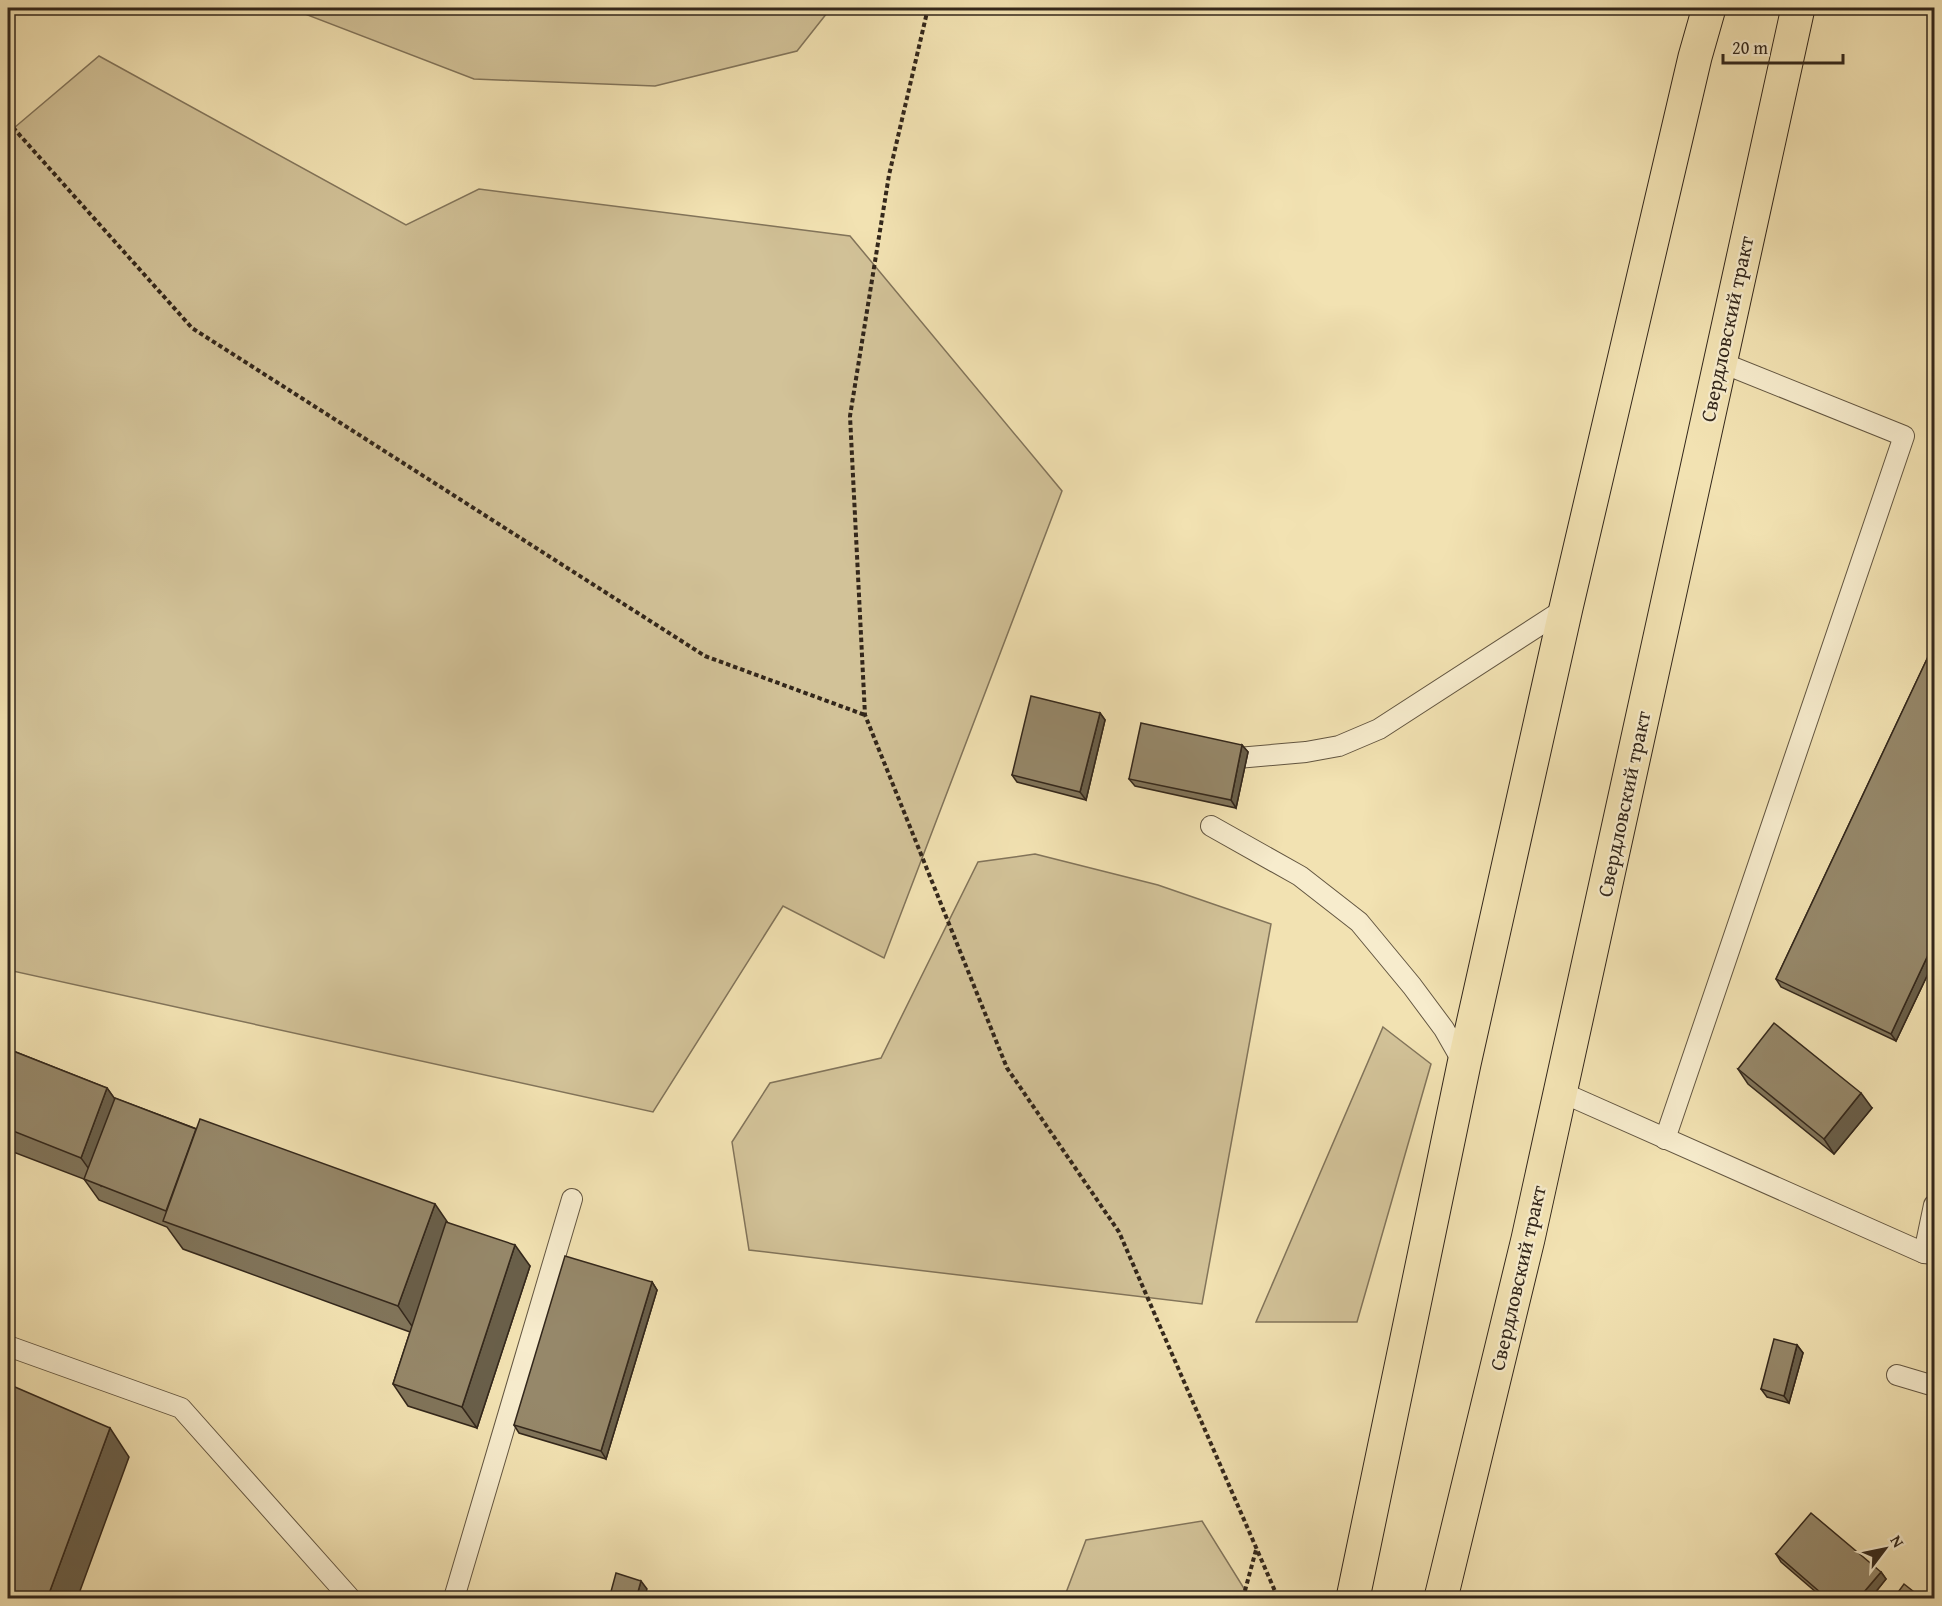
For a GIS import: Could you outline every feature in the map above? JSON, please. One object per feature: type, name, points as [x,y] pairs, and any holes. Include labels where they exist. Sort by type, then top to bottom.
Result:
[{"type":"main road","points":[[1353,1599],[1464,1065],[1566,608],[1695,57],[1709,8]]},
{"type":"main road","name":"Свердловский тракт","points":[[1441,1599],[1561,1092],[1798,8]]},
{"type":"lane","points":[[1665,1138],[1904,436],[1720,362]]},
{"type":"lane","points":[[1226,759],[1306,752],[1339,746],[1379,729],[1566,608]]},
{"type":"lane","points":[[1211,826],[1300,876],[1359,922],[1419,994],[1444,1029],[1464,1065]]},
{"type":"lane","points":[[1561,1092],[1929,1254],[1935,1205]]},
{"type":"lane","points":[[454,1599],[572,1199]]},
{"type":"lane","points":[[8,1346],[181,1408],[350,1599]]},
{"type":"lane","points":[[1897,1375],[1935,1386]]},
{"type":"path","points":[[928,8],[889,175],[850,416],[865,715],[1007,1068],[1119,1232],[1278,1599]]},
{"type":"path","points":[[8,122],[192,328],[705,656],[865,715]]},
{"type":"path","points":[[1242,1599],[1257,1549]]},
{"type":"shaded area","points":[[299,8],[831,8],[797,51],[655,86],[474,79],[297,11]]},
{"type":"shaded area","points":[[99,56],[406,225],[479,189],[850,236],[1062,491],[884,958],[783,906],[653,1112],[8,970],[8,133]]},
{"type":"shaded area","points":[[1035,854],[1158,885],[1271,924],[1202,1304],[749,1250],[732,1142],[770,1083],[881,1058],[978,862]]},
{"type":"shaded area","points":[[1383,1027],[1431,1064],[1357,1322],[1256,1322]]},
{"type":"shaded area","points":[[1202,1521],[1250,1598],[1064,1598],[1086,1540]]},
{"type":"building","points":[[1935,642],[1935,940],[1891,1034],[1776,979]]},
{"type":"building","points":[[1031,696],[1100,713],[1080,792],[1012,775]]},
{"type":"building","points":[[1141,723],[1242,745],[1231,800],[1129,779]]},
{"type":"building","points":[[1774,1023],[1861,1093],[1824,1139],[1738,1069]]},
{"type":"building","points":[[8,1049],[107,1088],[81,1158],[8,1129]]},
{"type":"building","points":[[115,1098],[196,1129],[166,1211],[84,1179]]},
{"type":"building","points":[[200,1119],[435,1204],[398,1306],[163,1221]]},
{"type":"building","points":[[446,1222],[515,1245],[462,1407],[393,1384]]},
{"type":"building","points":[[565,1256],[652,1282],[601,1451],[514,1425]]},
{"type":"building","points":[[1774,1339],[1797,1345],[1784,1396],[1761,1389]]},
{"type":"building","points":[[8,1384],[110,1428],[47,1599],[8,1599]]},
{"type":"building","points":[[1811,1513],[1881,1572],[1858,1599],[1828,1599],[1776,1554]]},
{"type":"building","points":[[616,1573],[641,1581],[636,1599],[609,1599]]},
{"type":"building","points":[[1904,1584],[1923,1599],[1893,1599]]}]
